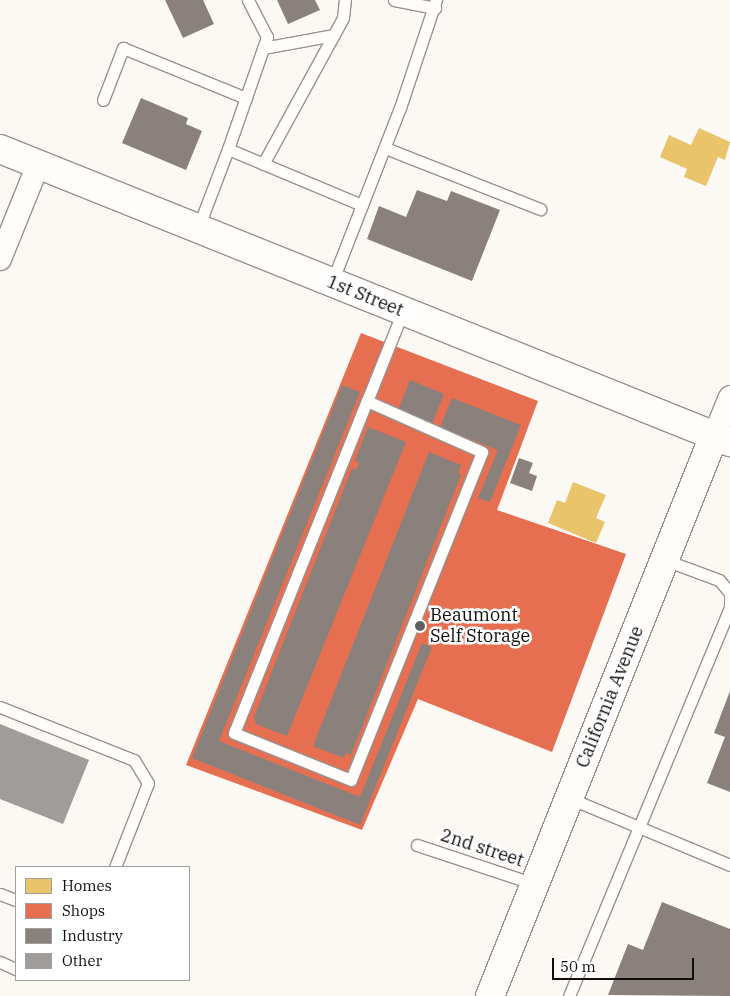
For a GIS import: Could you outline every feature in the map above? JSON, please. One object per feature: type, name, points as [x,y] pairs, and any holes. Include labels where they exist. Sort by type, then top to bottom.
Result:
[{"type":"street","name":"1st Street","points":[[0,150],[722,439]]},
{"type":"street","points":[[0,259],[38,165]]},
{"type":"street","name":"California Avenue","points":[[490,996],[665,560],[722,439],[730,397]]},
{"type":"lane","points":[[198,228],[267,37],[248,0]]},
{"type":"lane","points":[[263,164],[343,18],[345,0]]},
{"type":"lane","points":[[332,282],[385,148],[435,4],[394,0]]},
{"type":"lane","points":[[264,48],[334,35]]},
{"type":"lane","points":[[103,100],[123,48],[246,98]]},
{"type":"lane","points":[[385,148],[540,209]]},
{"type":"lane","points":[[228,149],[362,205]]},
{"type":"lane","points":[[368,401],[482,452],[350,780],[234,733],[404,311]]},
{"type":"lane","points":[[569,996],[730,607],[730,593],[719,580],[665,560]]},
{"type":"lane","points":[[0,707],[134,760],[148,783],[114,866]]},
{"type":"lane","points":[[569,798],[730,864]]},
{"type":"lane","name":"2nd street","points":[[417,845],[535,884]]},
{"type":"lane","points":[[0,894],[15,900]]},
{"type":"lane","points":[[0,962],[15,969]]},
{"type":"building: Homes","points":[[699,128],[730,142],[725,160],[718,157],[706,186],[684,177],[687,169],[660,157],[669,135],[691,145]]},
{"type":"building: Homes","points":[[573,482],[606,495],[596,518],[605,522],[596,543],[548,523],[557,500],[565,503]]},
{"type":"building: Shops","name":"Beaumont Self Storage","points":[[361,333],[538,401],[497,510],[626,554],[552,752],[418,699],[362,830],[186,765]]},
{"type":"building: Industry","points":[[165,0],[203,0],[214,24],[183,38]]},
{"type":"building: Industry","points":[[277,0],[315,0],[320,10],[288,24]]},
{"type":"building: Industry","points":[[141,98],[188,118],[186,124],[202,131],[186,170],[122,143]]},
{"type":"building: Industry","points":[[417,190],[447,201],[451,191],[500,210],[472,281],[367,239],[379,206],[406,217]]},
{"type":"building: Industry","points":[[410,380],[444,394],[432,424],[398,410]]},
{"type":"building: Industry","points":[[342,385],[360,392],[219,741],[360,797],[422,643],[432,647],[360,825],[192,758]]},
{"type":"building: Industry","points":[[452,398],[521,425],[490,502],[478,498],[498,450],[440,427]]},
{"type":"building: Industry","points":[[368,427],[406,442],[287,736],[256,724],[254,717],[352,468],[356,470],[359,462],[355,461]]},
{"type":"building: Industry","points":[[429,452],[461,465],[458,473],[461,475],[351,755],[346,753],[344,758],[313,746]]},
{"type":"building: Industry","points":[[519,458],[533,463],[529,473],[537,476],[532,491],[510,483]]},
{"type":"building: Industry","points":[[730,691],[730,792],[707,783],[725,737],[714,733]]},
{"type":"building: Industry","points":[[662,902],[730,929],[730,996],[608,995],[628,944],[643,950]]},
{"type":"building: Other","points":[[0,724],[89,760],[63,824],[0,799]]},
{"type":"place","name":"Beaumont Self Storage","points":[[420,626]]}]
